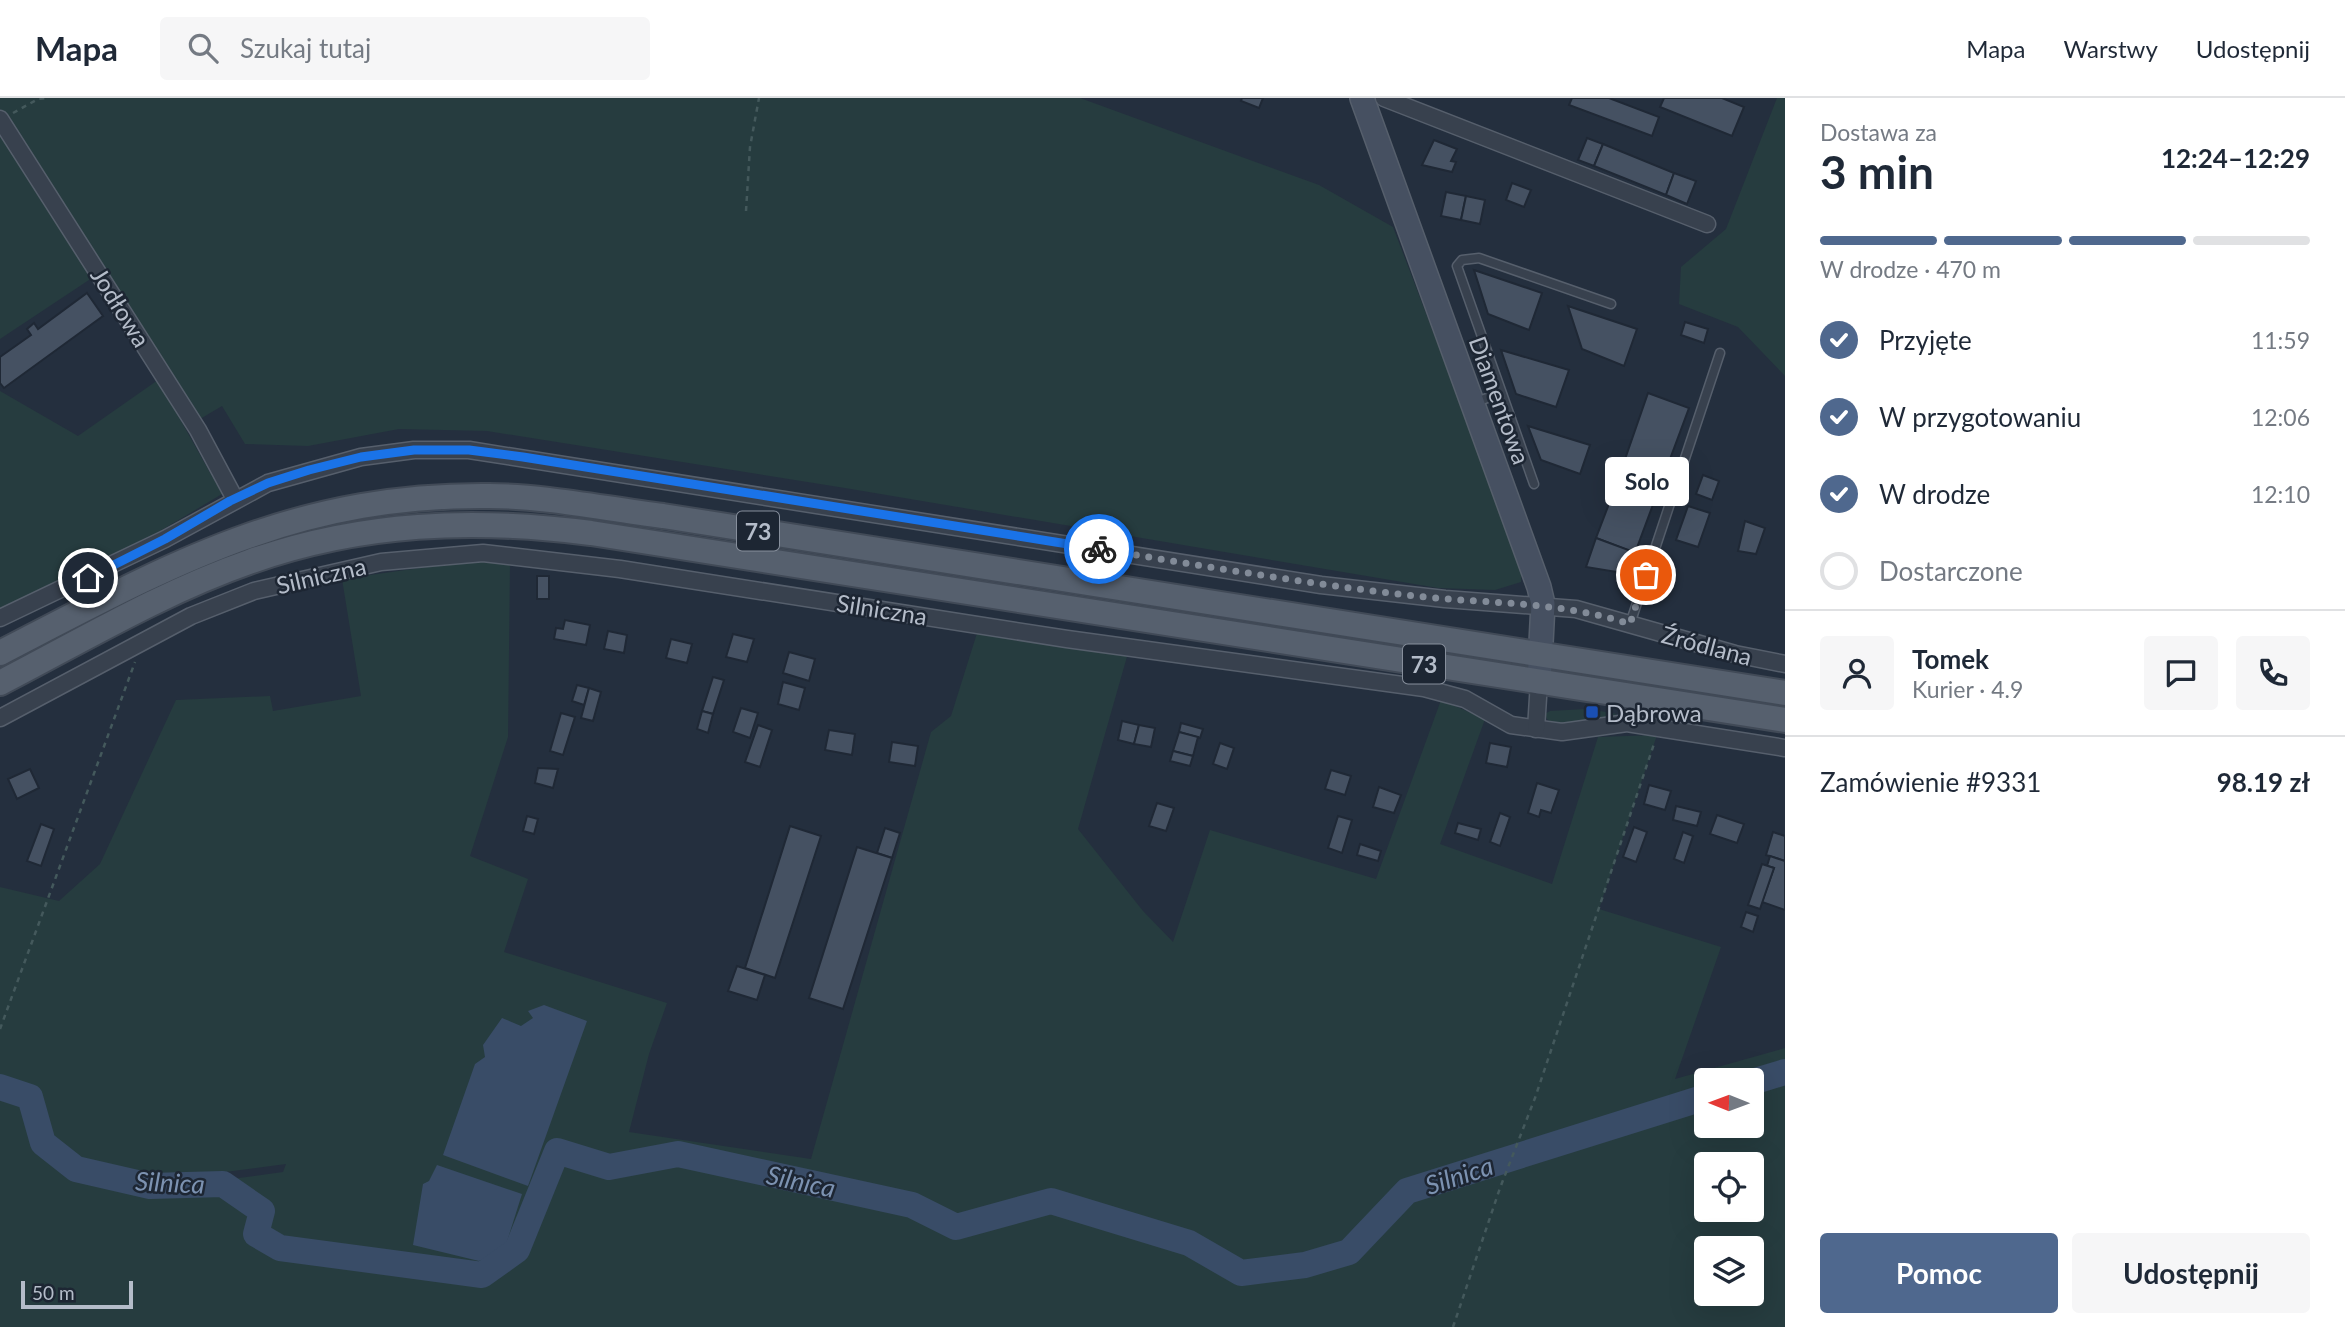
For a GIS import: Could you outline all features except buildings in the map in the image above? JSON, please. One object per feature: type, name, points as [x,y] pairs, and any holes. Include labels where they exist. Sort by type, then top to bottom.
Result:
[{"type":"main road","name":"73","points":[[0,653],[181,561],[288,520],[328,510],[405,499],[492,496],[663,516],[1785,693]]},
{"type":"main road","name":"73","points":[[0,683],[159,602],[248,562],[360,532],[447,524],[531,526],[591,533],[1785,720]]},
{"type":"street","name":"Diamentowa","points":[[1362,98],[1543,604],[1536,729]]},
{"type":"street","points":[[1384,98],[1707,224]]},
{"type":"street","name":"Jodłowa","points":[[0,119],[198,430],[235,499]]},
{"type":"street","name":"Źródlana","points":[[0,618],[165,539],[268,483],[361,457],[414,450],[469,450],[1321,585],[1446,599],[1543,604],[1576,609],[1735,654],[1785,664]]},
{"type":"street","name":"Silniczna","points":[[0,718],[191,616],[254,591],[382,562],[483,553],[620,569],[1067,639],[1424,688],[1465,699],[1511,725],[1536,729],[1562,732],[1627,723],[1785,748]]},
{"type":"lane","points":[[1534,484],[1458,277],[1457,266],[1462,260],[1479,258],[1611,304]]},
{"type":"lane","points":[[1630,624],[1720,353]]},
{"type":"lane","points":[[1473,404],[1501,393]]},
{"type":"path","points":[[0,119],[38,99],[48,98]]},
{"type":"path","points":[[747,211],[750,147],[759,98]]},
{"type":"path","points":[[0,1029],[143,643]]},
{"type":"path","points":[[1453,1327],[1500,1188],[1535,1098],[1660,728]]},
{"type":"green space","points":[[0,98],[1080,98],[1319,185],[1393,227],[1522,565],[1521,582],[1495,590],[1438,588],[487,431],[399,429],[308,446],[245,444],[222,406],[195,422],[98,274],[0,339]]},
{"type":"green space","points":[[1777,98],[1785,98],[1785,376],[1738,327],[1679,304],[1681,267],[1726,229]]},
{"type":"green space","points":[[158,380],[222,494],[160,531],[0,610],[0,391],[78,436]]},
{"type":"green space","points":[[483,559],[510,562],[508,737],[470,856],[528,879],[504,952],[667,1003],[649,1054],[629,1132],[811,1159],[931,732],[951,716],[978,630],[1128,653],[1078,829],[1143,911],[1173,942],[1210,830],[1376,879],[1441,700],[1485,719],[1440,844],[1552,884],[1598,737],[1657,735],[1599,909],[1721,947],[1675,1079],[1694,1074],[1694,1138],[1764,1138],[1764,1068],[1714,1068],[1785,1048],[1785,1327],[0,1327],[0,1092],[28,1101],[40,1146],[71,1173],[150,1190],[283,1172],[286,1164],[148,1182],[80,1167],[48,1143],[34,1095],[0,1082],[0,887],[59,901],[100,864],[176,700],[270,696],[273,711],[361,696],[342,579]]},
{"type":"green space","points":[[1586,709],[1586,712],[1617,714],[1592,721],[1561,723],[1547,719],[1545,714],[1550,711]]},
{"type":"water","points":[[544,1005],[587,1021],[528,1186],[443,1155],[475,1064],[485,1057],[483,1045],[502,1018],[521,1026],[533,1018],[528,1011]]},
{"type":"water","points":[[437,1165],[522,1194],[504,1251],[479,1261],[413,1245],[423,1184],[429,1181]]},
{"type":"waterway","name":"Silnica","points":[[1764,1078],[1785,1072]]},
{"type":"waterway","name":"Silnica","points":[[0,1087],[30,1097],[43,1143],[76,1169],[150,1186],[223,1184],[262,1211],[256,1234],[280,1248],[482,1275],[517,1250],[557,1151],[609,1167],[678,1154],[912,1205],[956,1227],[1051,1201],[1189,1243],[1241,1273],[1305,1265],[1349,1252],[1407,1191],[1694,1101]]},
{"type":"way so far","points":[[1099,549],[1321,585],[1446,599],[1543,604],[1576,609],[1630,624],[1646,575]]},
{"type":"place","name":"Solo","points":[[1646,575]]},
{"type":"place","name":"Dąbrowa","points":[[1592,712]]},
{"type":"route","points":[[88,578],[268,483],[361,457],[414,450],[469,450],[523,457],[1099,549]]}]
